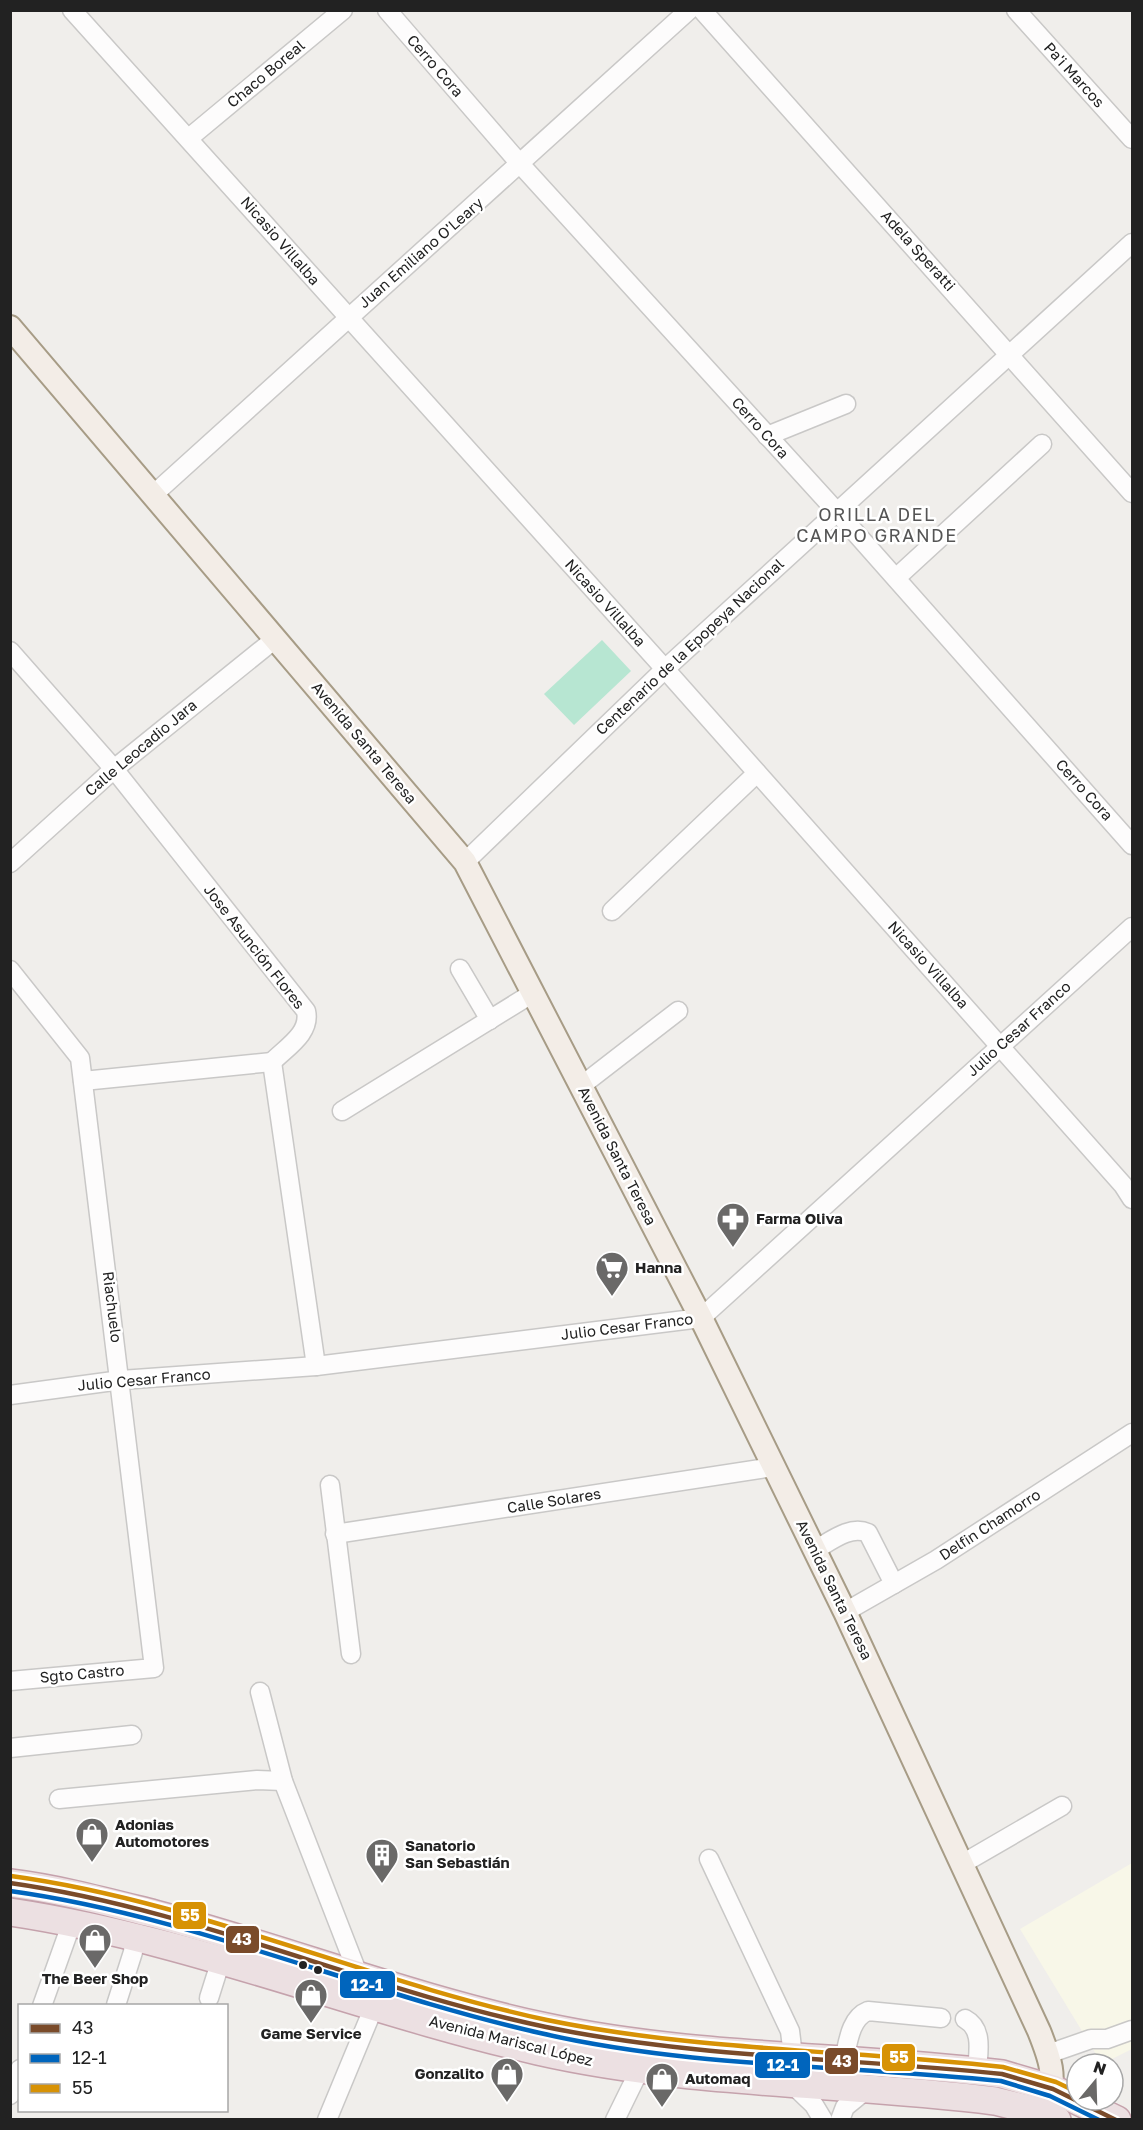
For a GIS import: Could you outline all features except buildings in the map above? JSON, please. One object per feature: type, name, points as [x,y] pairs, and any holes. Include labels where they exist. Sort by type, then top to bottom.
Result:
[{"type":"highway","name":"Avenida Mariscal López","points":[[10,1883],[120,1905],[216,1930],[358,1974],[379,1994],[540,2052],[640,2069],[995,2101],[1117,2120]]},
{"type":"highway","name":"Avenida Mariscal López","points":[[10,1912],[72,1922],[221,1960],[379,1994],[503,2016],[604,2038],[1002,2074],[1048,2110]]},
{"type":"main road","name":"Avenida Santa Teresa","points":[[10,327],[465,862],[700,1318],[845,1612],[1048,2054],[1048,2110]]},
{"type":"street","name":"Nicasio Villalba","points":[[72,10],[665,669],[1123,1185],[1132,1199]]},
{"type":"street","name":"Chaco Boreal","points":[[189,138],[343,10]]},
{"type":"street","name":"Cerro Cora","points":[[387,10],[520,165],[837,512],[1132,845]]},
{"type":"street","name":"Juan Emiliano O'Leary","points":[[153,495],[689,10]]},
{"type":"street","name":"Adela Speratti","points":[[702,10],[1132,493]]},
{"type":"street","name":"Pa'i Marcos","points":[[1016,10],[1132,139]]},
{"type":"street","name":"Centenario de la Epopeya Nacional","points":[[465,862],[665,669],[1132,243]]},
{"type":"street","points":[[767,436],[846,404]]},
{"type":"street","points":[[896,578],[1042,444]]},
{"type":"street","name":"Calle Leocadio Jara","points":[[10,863],[114,769],[275,639]]},
{"type":"street","name":"Jose Asunción Flores","points":[[10,651],[114,769],[306,1011],[308,1021],[306,1029],[272,1062]]},
{"type":"street","points":[[612,911],[757,773]]},
{"type":"street","name":"Julio Cesar Franco","points":[[10,1395],[121,1380],[316,1366],[700,1318],[1132,927]]},
{"type":"street","points":[[460,969],[490,1020]]},
{"type":"street","name":"Riachuelo","points":[[10,970],[81,1058],[154,1668]]},
{"type":"street","points":[[342,1111],[533,993]]},
{"type":"street","points":[[581,1086],[678,1011]]},
{"type":"street","points":[[83,1081],[272,1062],[316,1366]]},
{"type":"street","name":"Delfin Chamorro","points":[[845,1612],[1131,1437]]},
{"type":"street","name":"Calle Solares","points":[[335,1534],[772,1467]]},
{"type":"street","points":[[330,1485],[351,1654]]},
{"type":"street","points":[[815,1550],[847,1532],[861,1530],[868,1533],[894,1584]]},
{"type":"street","name":"Sgto Castro","points":[[10,1681],[154,1668]]},
{"type":"street","points":[[260,1692],[283,1781],[358,1974]]},
{"type":"street","points":[[10,1748],[132,1736]]},
{"type":"street","points":[[59,1799],[257,1780],[283,1781]]},
{"type":"street","points":[[962,1864],[1062,1806]]},
{"type":"street","points":[[709,1859],[790,2031],[792,2056]]},
{"type":"street","points":[[43,2004],[72,1922]]},
{"type":"street","points":[[116,2004],[134,1936]]},
{"type":"street","points":[[209,1998],[221,1960]]},
{"type":"street","points":[[327,2120],[379,1994]]},
{"type":"street","points":[[844,2060],[853,2027],[860,2014],[868,2011],[941,2018]]},
{"type":"street","points":[[965,2019],[973,2023],[977,2033],[977,2071]]},
{"type":"street","points":[[1048,2054],[1092,2039],[1107,2039],[1132,2030]]},
{"type":"street","points":[[615,2120],[640,2069]]},
{"type":"street","points":[[10,2095],[18,2074]]},
{"type":"street","points":[[791,2083],[808,2097],[823,2120]]},
{"type":"street","points":[[840,2120],[845,2107],[867,2089]]},
{"type":"shaded area","points":[[1132,1863],[1132,2049],[1125,2052],[1095,2052],[1020,1929]]},
{"type":"green space","points":[[602,640],[631,671],[574,725],[544,694]]},
{"type":"transit line","name":"55","points":[[11,1876],[79,1888],[147,1904],[214,1922],[413,1985],[547,2020],[603,2030],[717,2044],[1003,2067],[1065,2086]]},
{"type":"transit line","name":"43","points":[[10,1883],[78,1895],[146,1911],[412,1992],[546,2027],[602,2037],[716,2051],[1002,2074],[1053,2089],[1116,2120]]},
{"type":"transit line","name":"12-1","points":[[10,1891],[145,1918],[408,1997],[540,2033],[654,2053],[1001,2081],[1050,2096],[1099,2120]]},
{"type":"place","name":"Farma Oliva","points":[[733,1248]]},
{"type":"place","name":"Hanna","points":[[612,1297]]},
{"type":"place","name":"Adonias Automotores","points":[[92,1863]]},
{"type":"place","name":"Sanatorio San Sebastián","points":[[382,1884]]},
{"type":"place","name":"The Beer Shop","points":[[95,1969]]},
{"type":"place","name":"Game Service","points":[[311,2024]]},
{"type":"place","name":"Gonzalito","points":[[507,2103]]},
{"type":"place","name":"Automaq","points":[[662,2108]]},
{"type":"district","name":"ORILLA DEL CAMPO GRANDE","points":[[877,525]]}]
